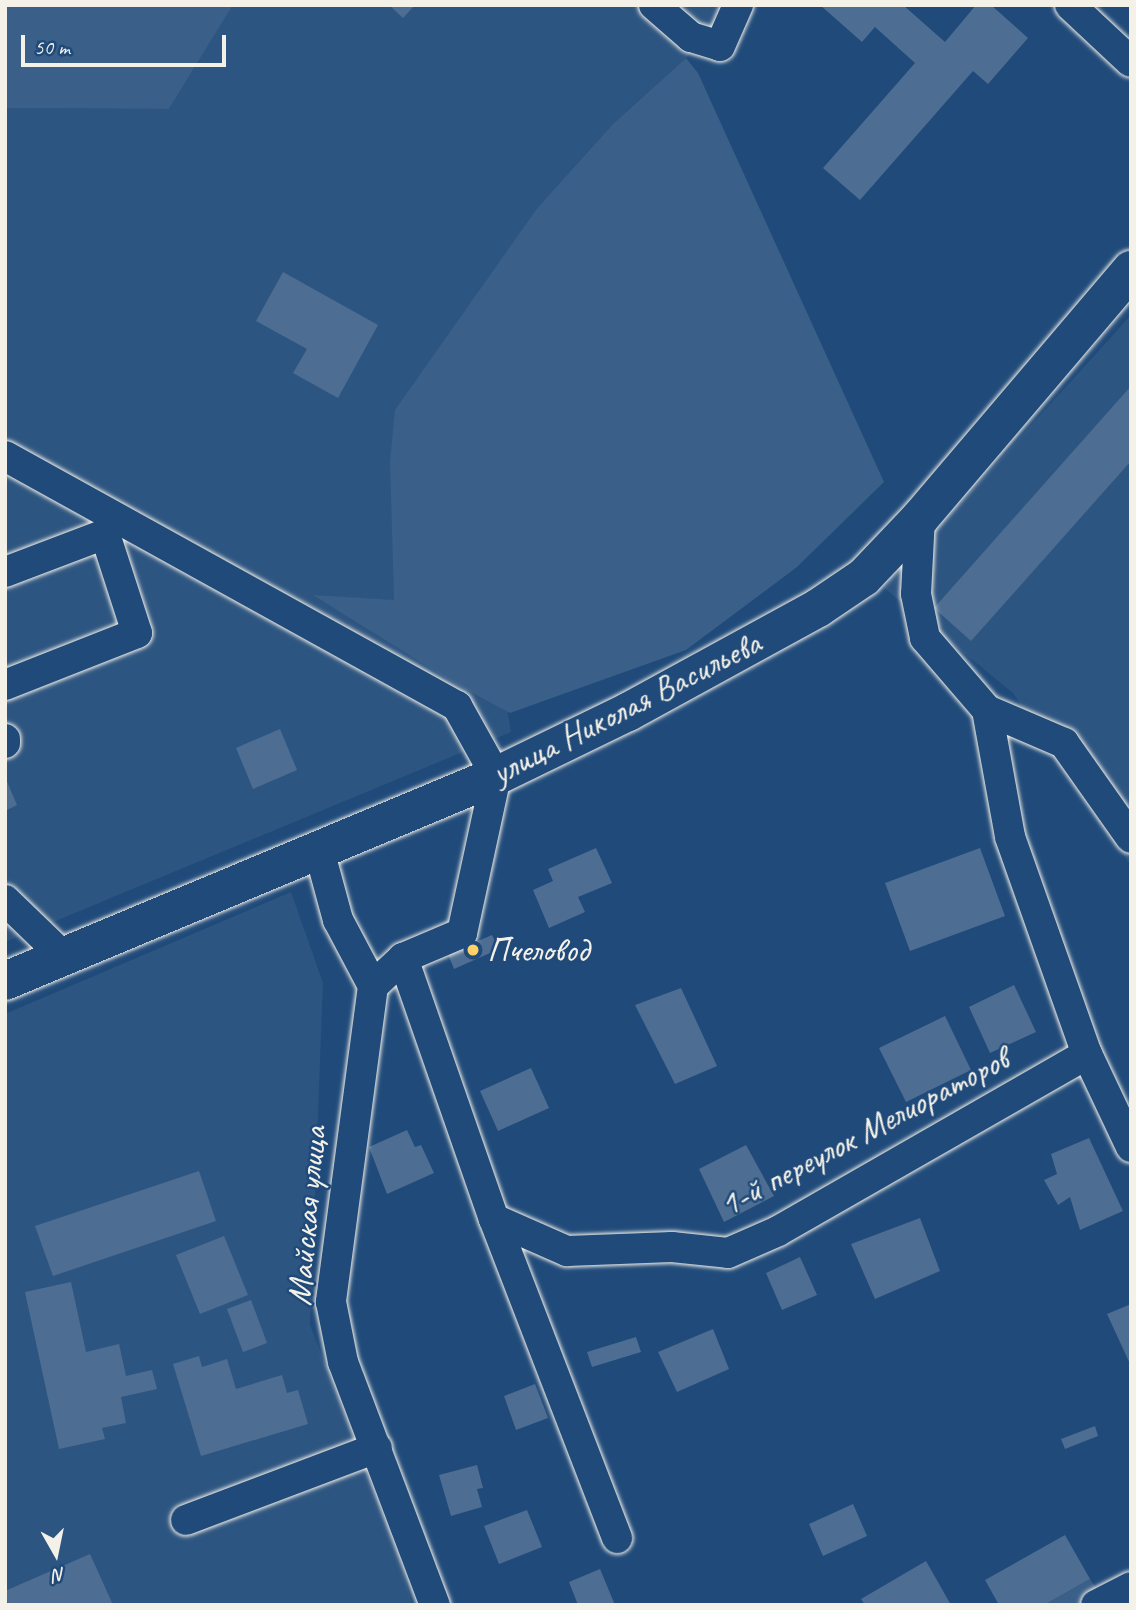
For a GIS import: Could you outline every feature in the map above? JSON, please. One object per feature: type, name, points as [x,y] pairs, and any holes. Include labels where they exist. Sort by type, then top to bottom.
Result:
[{"type":"main road","name":"улица Николая Васильева","points":[[5,981],[496,776],[628,712],[818,608],[864,577],[920,518],[1131,270]]},
{"type":"street","points":[[654,5],[691,37],[720,46],[738,5]]},
{"type":"street","points":[[1070,5],[1131,62]]},
{"type":"street","points":[[5,456],[457,706],[496,776],[462,933],[403,958],[373,986],[338,920],[319,850]]},
{"type":"street","points":[[920,518],[916,594],[925,638],[987,710],[1064,743],[1131,838]]},
{"type":"street","points":[[5,572],[105,534],[137,633],[5,685]]},
{"type":"street","points":[[987,710],[1010,837],[1087,1054],[1131,1147]]},
{"type":"street","points":[[5,900],[64,957]]},
{"type":"street","points":[[403,958],[494,1219],[617,1538]]},
{"type":"street","name":"Майская улица","points":[[373,986],[331,1302],[343,1362],[435,1605]]},
{"type":"street","name":"1-й переулок Мелиораторов","points":[[494,1219],[567,1251],[672,1247],[728,1253],[778,1231],[1087,1054]]},
{"type":"street","points":[[186,1520],[377,1448]]},
{"type":"street","points":[[1096,1605],[1131,1587]]},
{"type":"shaded area","points":[[5,5],[233,5],[169,109],[5,108]]},
{"type":"shaded area","points":[[233,5],[737,5],[686,58],[613,124],[538,207],[447,338],[511,732],[5,942],[5,108],[169,109]]},
{"type":"shaded area","points":[[686,58],[698,73],[884,482],[797,567],[686,650],[510,713],[454,683],[313,595],[394,600],[390,461],[395,410],[538,207],[613,124]]},
{"type":"shaded area","points":[[1131,315],[1131,866],[1013,693],[884,588]]},
{"type":"shaded area","points":[[291,892],[323,983],[310,1325],[400,1559],[412,1605],[5,1605],[5,1014]]},
{"type":"shaded area","points":[[1090,1579],[1106,1604],[1131,1592],[1131,1605],[1044,1605]]},
{"type":"building","points":[[389,5],[415,5],[403,18]]},
{"type":"building","points":[[820,5],[903,5],[945,42],[976,5],[991,5],[1028,38],[988,84],[973,71],[860,200],[823,168],[915,63],[875,27],[862,42]]},
{"type":"building","points":[[283,272],[378,325],[338,398],[293,373],[307,349],[256,321]]},
{"type":"building","points":[[1131,386],[1131,461],[971,641],[934,608]]},
{"type":"building","points":[[280,729],[297,770],[253,789],[236,748]]},
{"type":"building","points":[[5,777],[17,805],[5,811]]},
{"type":"building","points":[[596,848],[612,883],[578,897],[585,912],[549,928],[533,890],[553,881],[548,869]]},
{"type":"building","points":[[980,848],[1005,916],[910,951],[885,883]]},
{"type":"building","points":[[492,935],[499,949],[454,969],[448,954]]},
{"type":"building","points":[[1014,985],[1036,1032],[990,1053],[969,1007]]},
{"type":"building","points":[[681,988],[717,1066],[675,1084],[635,1005]]},
{"type":"building","points":[[945,1016],[971,1070],[906,1102],[879,1048]]},
{"type":"building","points":[[531,1068],[549,1108],[498,1131],[480,1091]]},
{"type":"building","points":[[407,1130],[415,1147],[421,1145],[434,1173],[387,1194],[369,1147]]},
{"type":"building","points":[[1089,1138],[1123,1211],[1080,1230],[1070,1197],[1058,1205],[1044,1180],[1057,1174],[1051,1154]]},
{"type":"building","points":[[746,1145],[774,1196],[724,1222],[699,1169]]},
{"type":"building","points":[[199,1171],[216,1221],[53,1276],[35,1226]]},
{"type":"building","points":[[920,1218],[940,1271],[875,1299],[851,1244]]},
{"type":"building","points":[[224,1236],[248,1295],[200,1314],[176,1255]]},
{"type":"building","points":[[800,1257],[817,1295],[782,1310],[766,1273]]},
{"type":"building","points":[[71,1282],[86,1352],[119,1344],[126,1376],[152,1370],[157,1389],[121,1397],[126,1423],[102,1428],[105,1439],[59,1449],[25,1292]]},
{"type":"building","points":[[251,1300],[267,1343],[243,1352],[227,1309]]},
{"type":"building","points":[[1131,1304],[1131,1366],[1107,1314]]},
{"type":"building","points":[[713,1329],[729,1369],[677,1392],[658,1352]]},
{"type":"building","points":[[636,1337],[641,1352],[592,1367],[587,1352]]},
{"type":"building","points":[[199,1356],[202,1367],[227,1359],[236,1389],[282,1375],[287,1393],[298,1390],[308,1424],[201,1456],[173,1364]]},
{"type":"building","points":[[535,1384],[548,1418],[516,1430],[504,1396]]},
{"type":"building","points":[[1095,1426],[1098,1436],[1065,1449],[1061,1439]]},
{"type":"building","points":[[477,1465],[483,1488],[477,1489],[482,1507],[451,1516],[439,1475]]},
{"type":"building","points":[[853,1504],[867,1536],[823,1556],[809,1524]]},
{"type":"building","points":[[527,1510],[542,1547],[499,1564],[484,1526]]},
{"type":"building","points":[[1065,1535],[1090,1579],[1044,1605],[999,1605],[985,1580]]},
{"type":"building","points":[[90,1554],[113,1605],[8,1605],[5,1591]]},
{"type":"building","points":[[926,1561],[951,1605],[865,1605],[861,1599]]},
{"type":"building","points":[[600,1569],[615,1605],[578,1605],[569,1582]]},
{"type":"place","name":"Пчеловод","points":[[473,950]]}]
